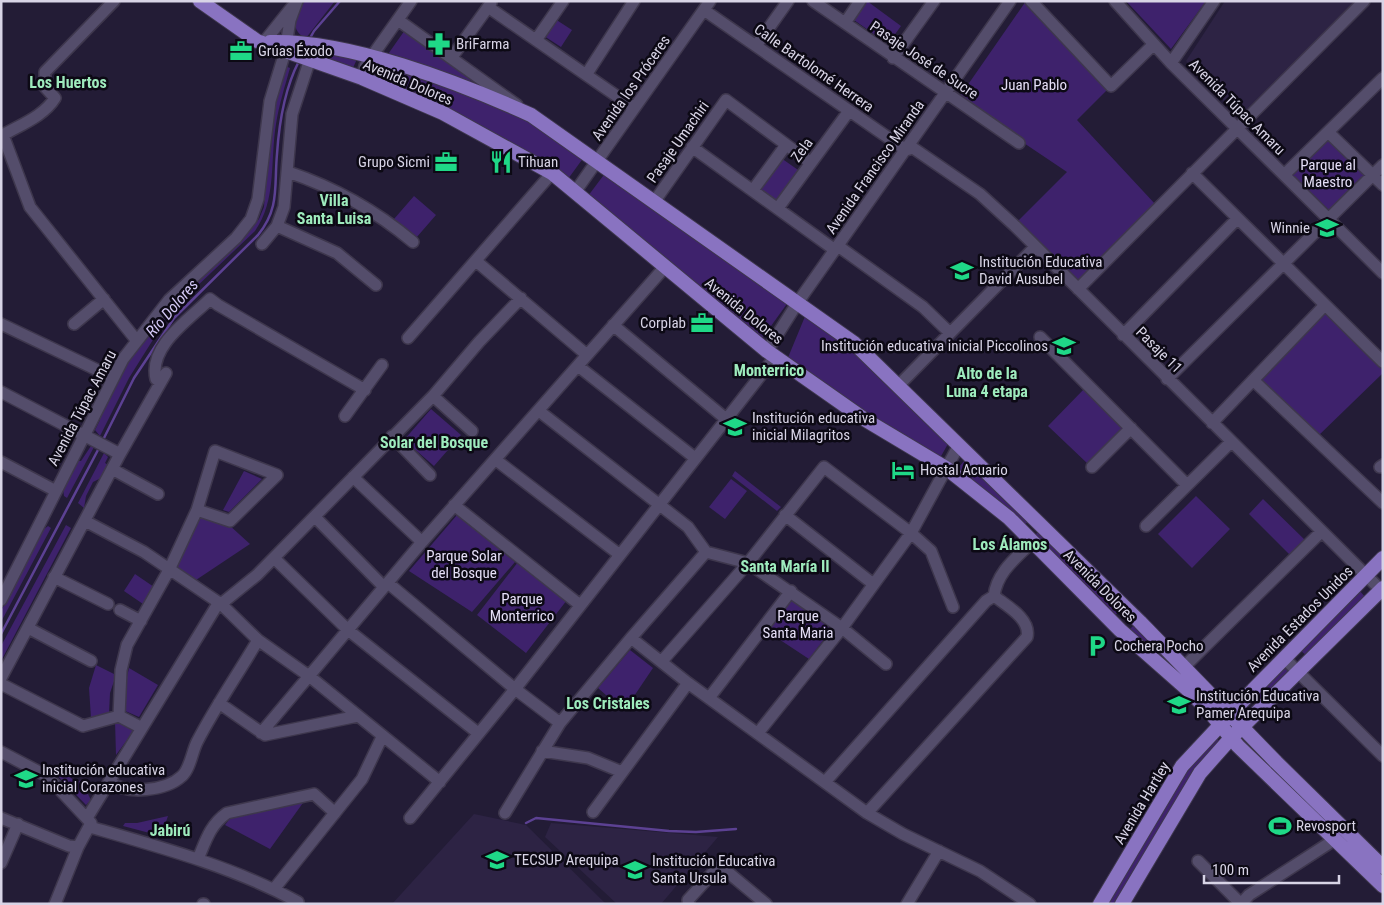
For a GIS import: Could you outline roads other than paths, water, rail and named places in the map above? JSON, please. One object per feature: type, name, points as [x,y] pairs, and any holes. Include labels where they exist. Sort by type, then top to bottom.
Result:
[{"type":"main road","points":[[200,1],[258,41],[264,42]]},
{"type":"main road","name":"Avenida Dolores","points":[[264,42],[290,47],[314,45],[372,57],[482,94],[531,115],[854,343],[1134,616],[1242,727],[1383,867]]},
{"type":"main road","name":"Avenida Dolores","points":[[290,47],[307,59],[362,78],[443,113],[552,173],[664,268],[771,354],[864,419],[946,468],[997,508],[1120,630],[1187,689],[1231,738],[1383,886]]},
{"type":"main road","points":[[1030,540],[1040,526]]},
{"type":"main road","name":"Avenida Estados Unidos","points":[[1220,725],[1383,558]]},
{"type":"main road","points":[[1122,904],[1200,774],[1231,738],[1382,589]]},
{"type":"main road","points":[[1120,630],[1134,616]]},
{"type":"main road","points":[[1253,690],[1252,695],[1257,704],[1267,703]]},
{"type":"main road","name":"Avenida Hartley","points":[[1100,904],[1182,766],[1220,725]]},
{"type":"street","points":[[114,1],[45,72],[45,87],[55,98],[52,104],[43,112],[3,135],[30,206],[137,341]]},
{"type":"street","name":"Avenida Túpac Amaru","points":[[264,42],[296,1]]},
{"type":"street","name":"Avenida Túpac Amaru","points":[[1,600],[56,491],[87,436],[112,377],[169,300],[236,238],[251,219],[258,199],[270,101],[290,47],[290,20],[296,1]]},
{"type":"street","points":[[362,78],[362,72],[411,1]]},
{"type":"street","points":[[536,40],[563,1]]},
{"type":"street","points":[[586,75],[634,1]]},
{"type":"street","points":[[756,46],[788,1]]},
{"type":"street","name":"Pasaje José de Sucre","points":[[813,1],[893,58],[1019,143]]},
{"type":"street","points":[[844,23],[860,1]]},
{"type":"street","points":[[893,58],[934,1]]},
{"type":"street","name":"Avenida Francisco Miranda","points":[[410,818],[478,732],[515,689],[726,419],[771,354],[798,302],[1010,1]]},
{"type":"street","points":[[1031,1],[1110,86],[1154,44]]},
{"type":"street","name":"Avenida Túpac Amaru","points":[[1115,1],[1172,63],[1383,273]]},
{"type":"street","points":[[1172,63],[1214,1]]},
{"type":"street","points":[[1078,289],[1364,1]]},
{"type":"street","points":[[452,57],[490,4],[536,40],[634,108]]},
{"type":"street","name":"Calle Bartolomé Herrera","points":[[707,6],[756,46],[906,150]]},
{"type":"street","name":"Avenida los Próceres","points":[[575,192],[707,6]]},
{"type":"street","name":"Avenida Dolores","points":[[398,20],[531,115]]},
{"type":"street","points":[[262,244],[277,226],[284,208],[292,114],[307,59],[314,45]]},
{"type":"street","points":[[1284,175],[1383,78]]},
{"type":"street","name":"Pasaje Umachiri","points":[[654,202],[726,100],[786,145]]},
{"type":"street","name":"Zela","points":[[778,208],[849,111]]},
{"type":"street","points":[[1328,132],[1383,186]]},
{"type":"street","points":[[753,190],[786,145],[811,163]]},
{"type":"street","points":[[692,147],[923,307],[949,332]]},
{"type":"street","name":"Pasaje 11","points":[[906,150],[914,148],[980,194],[1078,289],[1321,532],[1382,589]]},
{"type":"street","points":[[1167,378],[1327,218],[1337,211],[1383,165]]},
{"type":"street","points":[[288,172],[356,200],[386,219],[413,242]]},
{"type":"street","points":[[408,338],[552,173]]},
{"type":"street","points":[[1192,173],[1324,306],[1383,362]]},
{"type":"street","points":[[1122,334],[1238,219]]},
{"type":"street","points":[[277,226],[337,253],[376,285]]},
{"type":"street","points":[[898,386],[949,332],[1035,247]]},
{"type":"street","points":[[476,261],[587,354]]},
{"type":"street","points":[[262,733],[422,542],[664,268]]},
{"type":"street","points":[[55,904],[84,833],[110,782],[220,603],[274,558],[315,517],[392,436],[434,396],[479,342],[521,298]]},
{"type":"street","points":[[74,324],[104,299]]},
{"type":"street","points":[[1,678],[112,469],[117,452],[163,377],[156,379],[155,372],[159,354],[174,332],[210,299],[218,306],[365,390]]},
{"type":"street","points":[[1212,423],[1324,306]]},
{"type":"street","points":[[1,324],[112,377]]},
{"type":"street","points":[[613,325],[726,419]]},
{"type":"street","points":[[1040,336],[1187,485]]},
{"type":"street","points":[[345,416],[382,365]]},
{"type":"street","points":[[578,366],[695,458]]},
{"type":"street","points":[[1254,380],[1383,503]]},
{"type":"street","points":[[1,392],[117,452]]},
{"type":"street","points":[[434,396],[472,431]]},
{"type":"street","points":[[539,411],[688,527],[706,552],[748,563],[842,628],[886,664]]},
{"type":"street","points":[[1092,467],[1131,428]]},
{"type":"street","points":[[392,436],[430,476]]},
{"type":"street","points":[[1146,526],[1232,442]]},
{"type":"street","points":[[758,733],[842,628],[872,583],[911,533],[959,445]]},
{"type":"street","points":[[119,716],[121,670],[127,645],[169,570],[197,510],[215,451],[277,475],[230,521],[197,510]]},
{"type":"street","points":[[496,460],[620,555]]},
{"type":"street","points":[[1,462],[56,491]]},
{"type":"street","points":[[662,661],[748,563],[824,467],[911,533],[930,551],[953,607]]},
{"type":"street","points":[[112,469],[158,494]]},
{"type":"street","points":[[353,477],[422,542]]},
{"type":"street","points":[[454,505],[580,605]]},
{"type":"street","points":[[785,515],[872,583]]},
{"type":"street","points":[[315,517],[386,585],[560,723]]},
{"type":"street","points":[[85,521],[144,552],[220,603],[258,640],[309,676],[382,737],[440,782]]},
{"type":"street","points":[[1184,667],[1321,532]]},
{"type":"street","points":[[994,596],[995,587],[1002,572],[1030,540]]},
{"type":"street","points":[[505,813],[560,723],[706,552]]},
{"type":"street","points":[[274,558],[348,630],[478,732]]},
{"type":"street","points":[[54,577],[108,604]]},
{"type":"street","points":[[709,698],[790,591]]},
{"type":"street","points":[[825,782],[986,601],[994,596]]},
{"type":"street","points":[[867,813],[1027,637],[1029,630],[1026,623],[994,596]]},
{"type":"street","points":[[120,610],[141,620]]},
{"type":"street","points":[[28,628],[91,661]]},
{"type":"street","points":[[631,638],[688,683],[867,813],[980,871],[1014,899],[1030,904]]},
{"type":"street","points":[[110,782],[118,788],[127,789],[171,784],[184,775],[196,743],[258,640]]},
{"type":"street","points":[[1284,658],[1382,754]]},
{"type":"street","points":[[593,812],[688,683]]},
{"type":"street","points":[[1,684],[83,726],[119,716],[142,728]]},
{"type":"street","points":[[220,703],[265,735],[358,716]]},
{"type":"street","points":[[274,889],[362,779],[382,737]]},
{"type":"street","points":[[542,751],[588,758],[622,772]]},
{"type":"street","points":[[1,752],[47,776],[89,822],[274,889],[298,902]]},
{"type":"street","points":[[198,860],[209,831],[216,820],[227,813],[314,794],[335,813]]},
{"type":"street","points":[[1,818],[69,846],[78,847]]},
{"type":"street","points":[[1,863],[18,824]]},
{"type":"street","points":[[1198,861],[1241,904],[1249,895],[1334,840]]},
{"type":"street","points":[[907,904],[938,851]]},
{"type":"street","points":[[689,904],[688,900],[718,867],[724,869],[766,904]]},
{"type":"waterway","name":"Río Dolores","points":[[309,40],[314,31],[340,1]]},
{"type":"waterway","name":"Río Dolores","points":[[103,440],[134,378],[174,318],[258,235],[265,225],[275,196],[281,119],[290,83],[299,61]]},
{"type":"waterway","name":"Río Dolores","points":[[1,634],[99,448]]},
{"type":"waterway","points":[[526,823],[536,818],[669,831],[696,832],[736,829]]},
{"type":"place","name":"BriFarma","points":[[439,44]]},
{"type":"place","name":"Grúas Éxodo","points":[[241,51]]},
{"type":"place","name":"Grupo Sicmi","points":[[446,162]]},
{"type":"place","name":"Tihuan","points":[[501,162]]},
{"type":"place","name":"Winnie","points":[[1327,228]]},
{"type":"place","name":"Institución Educativa David Ausubel","points":[[962,271]]},
{"type":"place","name":"Corplab","points":[[702,323]]},
{"type":"place","name":"Institución educativa inicial Piccolinos","points":[[1064,346]]},
{"type":"place","name":"Institución educativa inicial Milagritos","points":[[735,427]]},
{"type":"place","name":"Hostal Acuario","points":[[903,470]]},
{"type":"place","name":"Cochera Pocho","points":[[1097,646]]},
{"type":"place","name":"Institución Educativa Pamer Arequipa","points":[[1179,705]]},
{"type":"place","name":"Institución educativa inicial Corazones","points":[[26,779]]},
{"type":"place","name":"Revosport","points":[[1280,826]]},
{"type":"place","name":"TECSUP Arequipa","points":[[497,860]]},
{"type":"place","name":"Institución Educativa Santa Ursula","points":[[635,870]]},
{"type":"district","name":"Los Huertos","points":[[68,82]]},
{"type":"district","name":"Villa Santa Luisa","points":[[334,209]]},
{"type":"district","name":"Monterrico","points":[[769,370]]},
{"type":"district","name":"Alto de la Luna 4 etapa","points":[[987,382]]},
{"type":"district","name":"Solar del Bosque","points":[[434,442]]},
{"type":"district","name":"Los Álamos","points":[[1010,544]]},
{"type":"district","name":"Santa María II","points":[[785,566]]},
{"type":"district","name":"Los Cristales","points":[[608,703]]},
{"type":"district","name":"Jabirú","points":[[170,830]]},
{"type":"park label","name":"Juan Pablo","points":[[1034,85]]},
{"type":"park label","name":"Parque al Maestro","points":[[1328,174]]},
{"type":"park label","name":"Parque Solar del Bosque","points":[[464,564]]},
{"type":"park label","name":"Parque Monterrico","points":[[522,608]]},
{"type":"park label","name":"Parque Santa Maria","points":[[798,624]]}]
